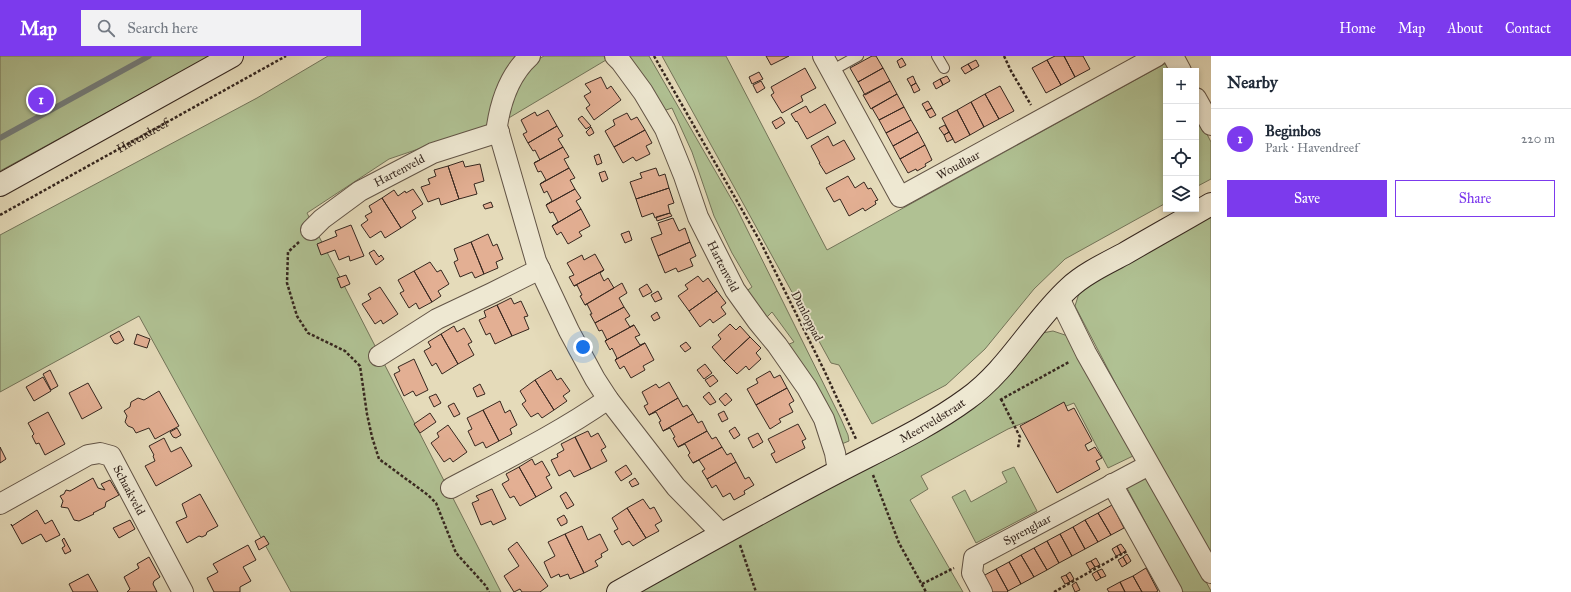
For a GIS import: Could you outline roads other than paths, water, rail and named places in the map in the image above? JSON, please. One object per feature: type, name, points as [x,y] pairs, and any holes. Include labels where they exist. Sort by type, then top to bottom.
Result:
[{"type":"street","points":[[0,184],[232,56]]},
{"type":"street","points":[[530,56],[512,78],[506,91],[499,115],[498,126],[519,206],[540,269],[576,345],[608,399],[676,487],[731,539]]},
{"type":"street","name":"Hartenveld","points":[[615,56],[643,92],[665,129],[684,176],[698,217],[735,290],[777,345],[807,388],[824,419],[835,453],[838,471]]},
{"type":"street","name":"Woudlaar","points":[[827,63],[900,197],[1157,56]]},
{"type":"street","points":[[1173,56],[1179,68]]},
{"type":"street","points":[[1199,103],[1211,125]]},
{"type":"street","name":"Hartenveld","points":[[310,230],[322,219],[360,191],[433,153],[499,132]]},
{"type":"street","name":"Meerveldstraat","points":[[618,592],[731,539],[838,471],[950,411],[970,398],[1015,352],[1059,298],[1071,286],[1095,270],[1211,204]]},
{"type":"street","points":[[379,356],[437,319],[540,269]]},
{"type":"street","points":[[1059,298],[1086,353],[1211,573]]},
{"type":"street","points":[[450,488],[539,443],[608,399]]},
{"type":"street","name":"Schaakveld","points":[[0,504],[88,455],[100,453],[111,456],[183,592]]},
{"type":"street","name":"Sprenglaar","points":[[982,592],[972,573],[974,558],[1150,465]]},
{"type":"street","points":[[1112,484],[1172,592]]},
{"type":"lane","points":[[827,63],[858,56]]},
{"type":"lane","points":[[937,56],[944,68]]},
{"type":"waterway","points":[[0,138],[149,56]]},
{"type":"place","name":"Beginbos","points":[[41,100]]}]
